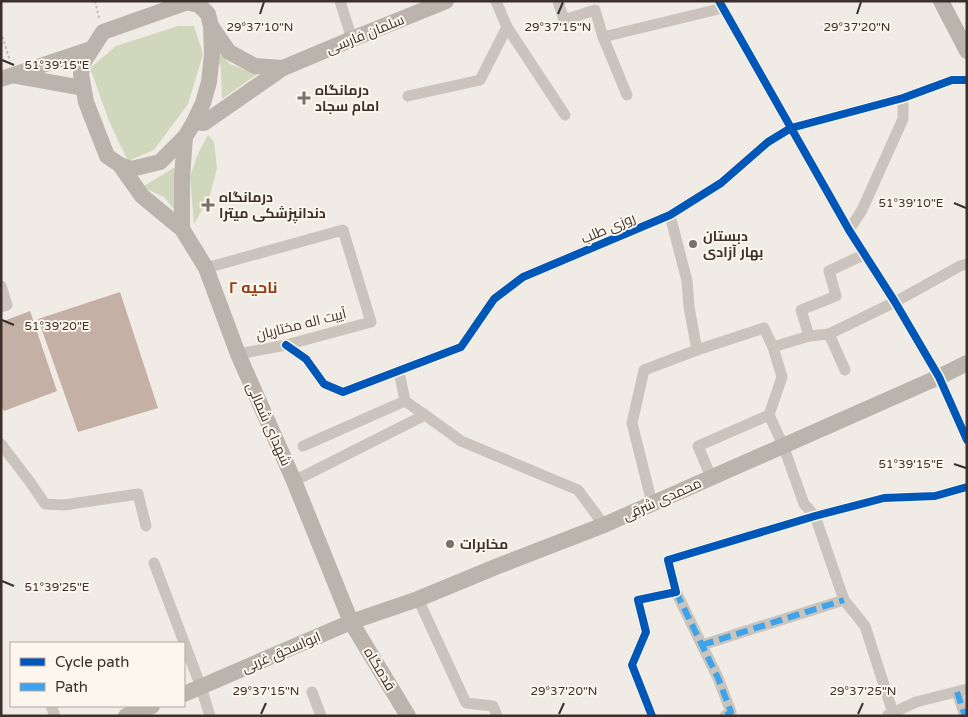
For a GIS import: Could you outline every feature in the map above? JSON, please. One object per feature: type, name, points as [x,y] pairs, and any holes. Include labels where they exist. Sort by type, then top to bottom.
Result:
[{"type":"main road","name":"سلمان فارسی","points":[[194,122],[204,123],[283,68],[446,1]]},
{"type":"main road","points":[[941,1],[967,52]]},
{"type":"main road","points":[[184,3],[202,3],[212,26],[212,54],[209,82],[203,103],[194,122],[185,137],[160,162],[131,169],[120,165],[107,156],[86,102],[81,74],[83,63],[103,32],[184,3]]},
{"type":"main road","name":"سلمان فارسی","points":[[212,26],[229,52],[255,66],[283,68]]},
{"type":"main road","points":[[7,77],[91,49]]},
{"type":"main road","points":[[7,77],[83,88]]},
{"type":"main road","points":[[182,230],[182,178],[185,137]]},
{"type":"main road","points":[[120,165],[142,196],[182,230]]},
{"type":"main road","name":"شهدای شمالی","points":[[182,230],[206,268],[238,354],[294,481],[351,622]]},
{"type":"main road","name":"محمدی شرقی","points":[[351,622],[418,599],[604,525],[939,377],[967,362]]},
{"type":"main road","name":"ابواسحق غربی","points":[[185,694],[351,622]]},
{"type":"main road","name":"قدمگاه","points":[[351,622],[408,716]]},
{"type":"main road","points":[[126,716],[149,707]]},
{"type":"street","points":[[340,1],[352,39]]},
{"type":"street","points":[[496,1],[507,27],[565,115]]},
{"type":"street","points":[[558,1],[564,20],[595,10],[602,37],[627,95]]},
{"type":"street","points":[[602,37],[721,5],[849,230],[895,302],[939,377],[967,440]]},
{"type":"street","points":[[408,96],[480,80],[507,27]]},
{"type":"street","name":"روزی طلب","points":[[286,345],[306,359],[324,384],[343,392],[461,347],[494,299],[524,277],[670,215],[721,183],[768,142],[791,128],[903,98],[952,80],[967,80]]},
{"type":"street","points":[[849,230],[862,210],[903,119],[903,98]]},
{"type":"street","points":[[670,215],[687,281],[689,307],[697,350]]},
{"type":"street","name":"آییت اله مختاریان","points":[[206,268],[343,230],[371,322],[286,345],[238,354]]},
{"type":"street","points":[[809,336],[801,310],[836,296],[829,271],[865,254]]},
{"type":"street","points":[[773,347],[809,336],[829,334],[967,264]]},
{"type":"street","points":[[1,286],[7,305],[1,307]]},
{"type":"street","points":[[652,504],[632,423],[644,370],[764,328],[773,347],[782,377],[769,415],[783,445],[804,504],[815,516],[844,600],[865,626],[890,714],[916,702],[962,691],[965,716]]},
{"type":"street","points":[[829,334],[845,370]]},
{"type":"street","points":[[399,371],[405,401],[461,441],[578,490],[604,525]]},
{"type":"street","points":[[303,446],[405,401]]},
{"type":"street","points":[[294,481],[425,415]]},
{"type":"street","points":[[711,477],[698,446],[769,415]]},
{"type":"street","points":[[1,444],[45,504],[64,505],[138,494],[146,526]]},
{"type":"street","points":[[725,716],[731,712],[718,678],[676,592],[668,560],[815,516],[884,498],[936,496],[967,486]]},
{"type":"street","points":[[154,563],[184,642]]},
{"type":"street","points":[[652,716],[632,665],[646,632],[638,600],[676,592]]},
{"type":"street","points":[[418,599],[466,703],[493,706],[497,716]]},
{"type":"street","points":[[702,645],[844,600]]},
{"type":"street","points":[[185,645],[210,716]]},
{"type":"street","points":[[312,692],[321,716]]},
{"type":"path","points":[[95,1],[103,32]]},
{"type":"path","points":[[1,32],[7,77]]},
{"type":"green space","points":[[178,26],[194,26],[203,54],[188,104],[154,150],[128,161],[109,121],[90,68],[116,46]]},
{"type":"green space","points":[[215,49],[230,64],[259,73],[222,99],[221,69]]},
{"type":"green space","points":[[208,135],[214,142],[217,168],[210,195],[194,224],[190,177],[197,156]]},
{"type":"green space","points":[[177,166],[176,212],[164,197],[142,187]]},
{"type":"building","points":[[120,292],[158,408],[78,432],[38,319]]},
{"type":"building","points":[[30,311],[57,391],[4,411],[1,405],[1,322]]},
{"type":"marked path","points":[[676,592],[718,678],[731,712],[725,716]]},
{"type":"marked path","points":[[702,645],[844,600]]},
{"type":"marked path","points":[[957,692],[965,716]]},
{"type":"cycle path","points":[[719,1],[849,230],[895,302],[939,377],[967,440]]},
{"type":"cycle path","points":[[286,345],[306,359],[324,384],[343,392],[461,347],[494,299],[523,277],[670,215],[721,183],[768,142],[791,128],[903,98],[952,80],[967,80]]},
{"type":"cycle path","points":[[652,716],[632,665],[646,632],[638,600],[676,592],[668,560],[815,516],[884,498],[935,496],[967,487]]},
{"type":"place","name":"درمانگاه امام سجاد","points":[[304,98]]},
{"type":"place","name":"درمانگاه دندانپزشکی میترا","points":[[208,205]]},
{"type":"place","name":"دبستان بهار آزادی","points":[[693,244]]},
{"type":"place","name":"مخابرات","points":[[450,544]]},
{"type":"district","name":"ناحیه ۲","points":[[253,287]]}]
